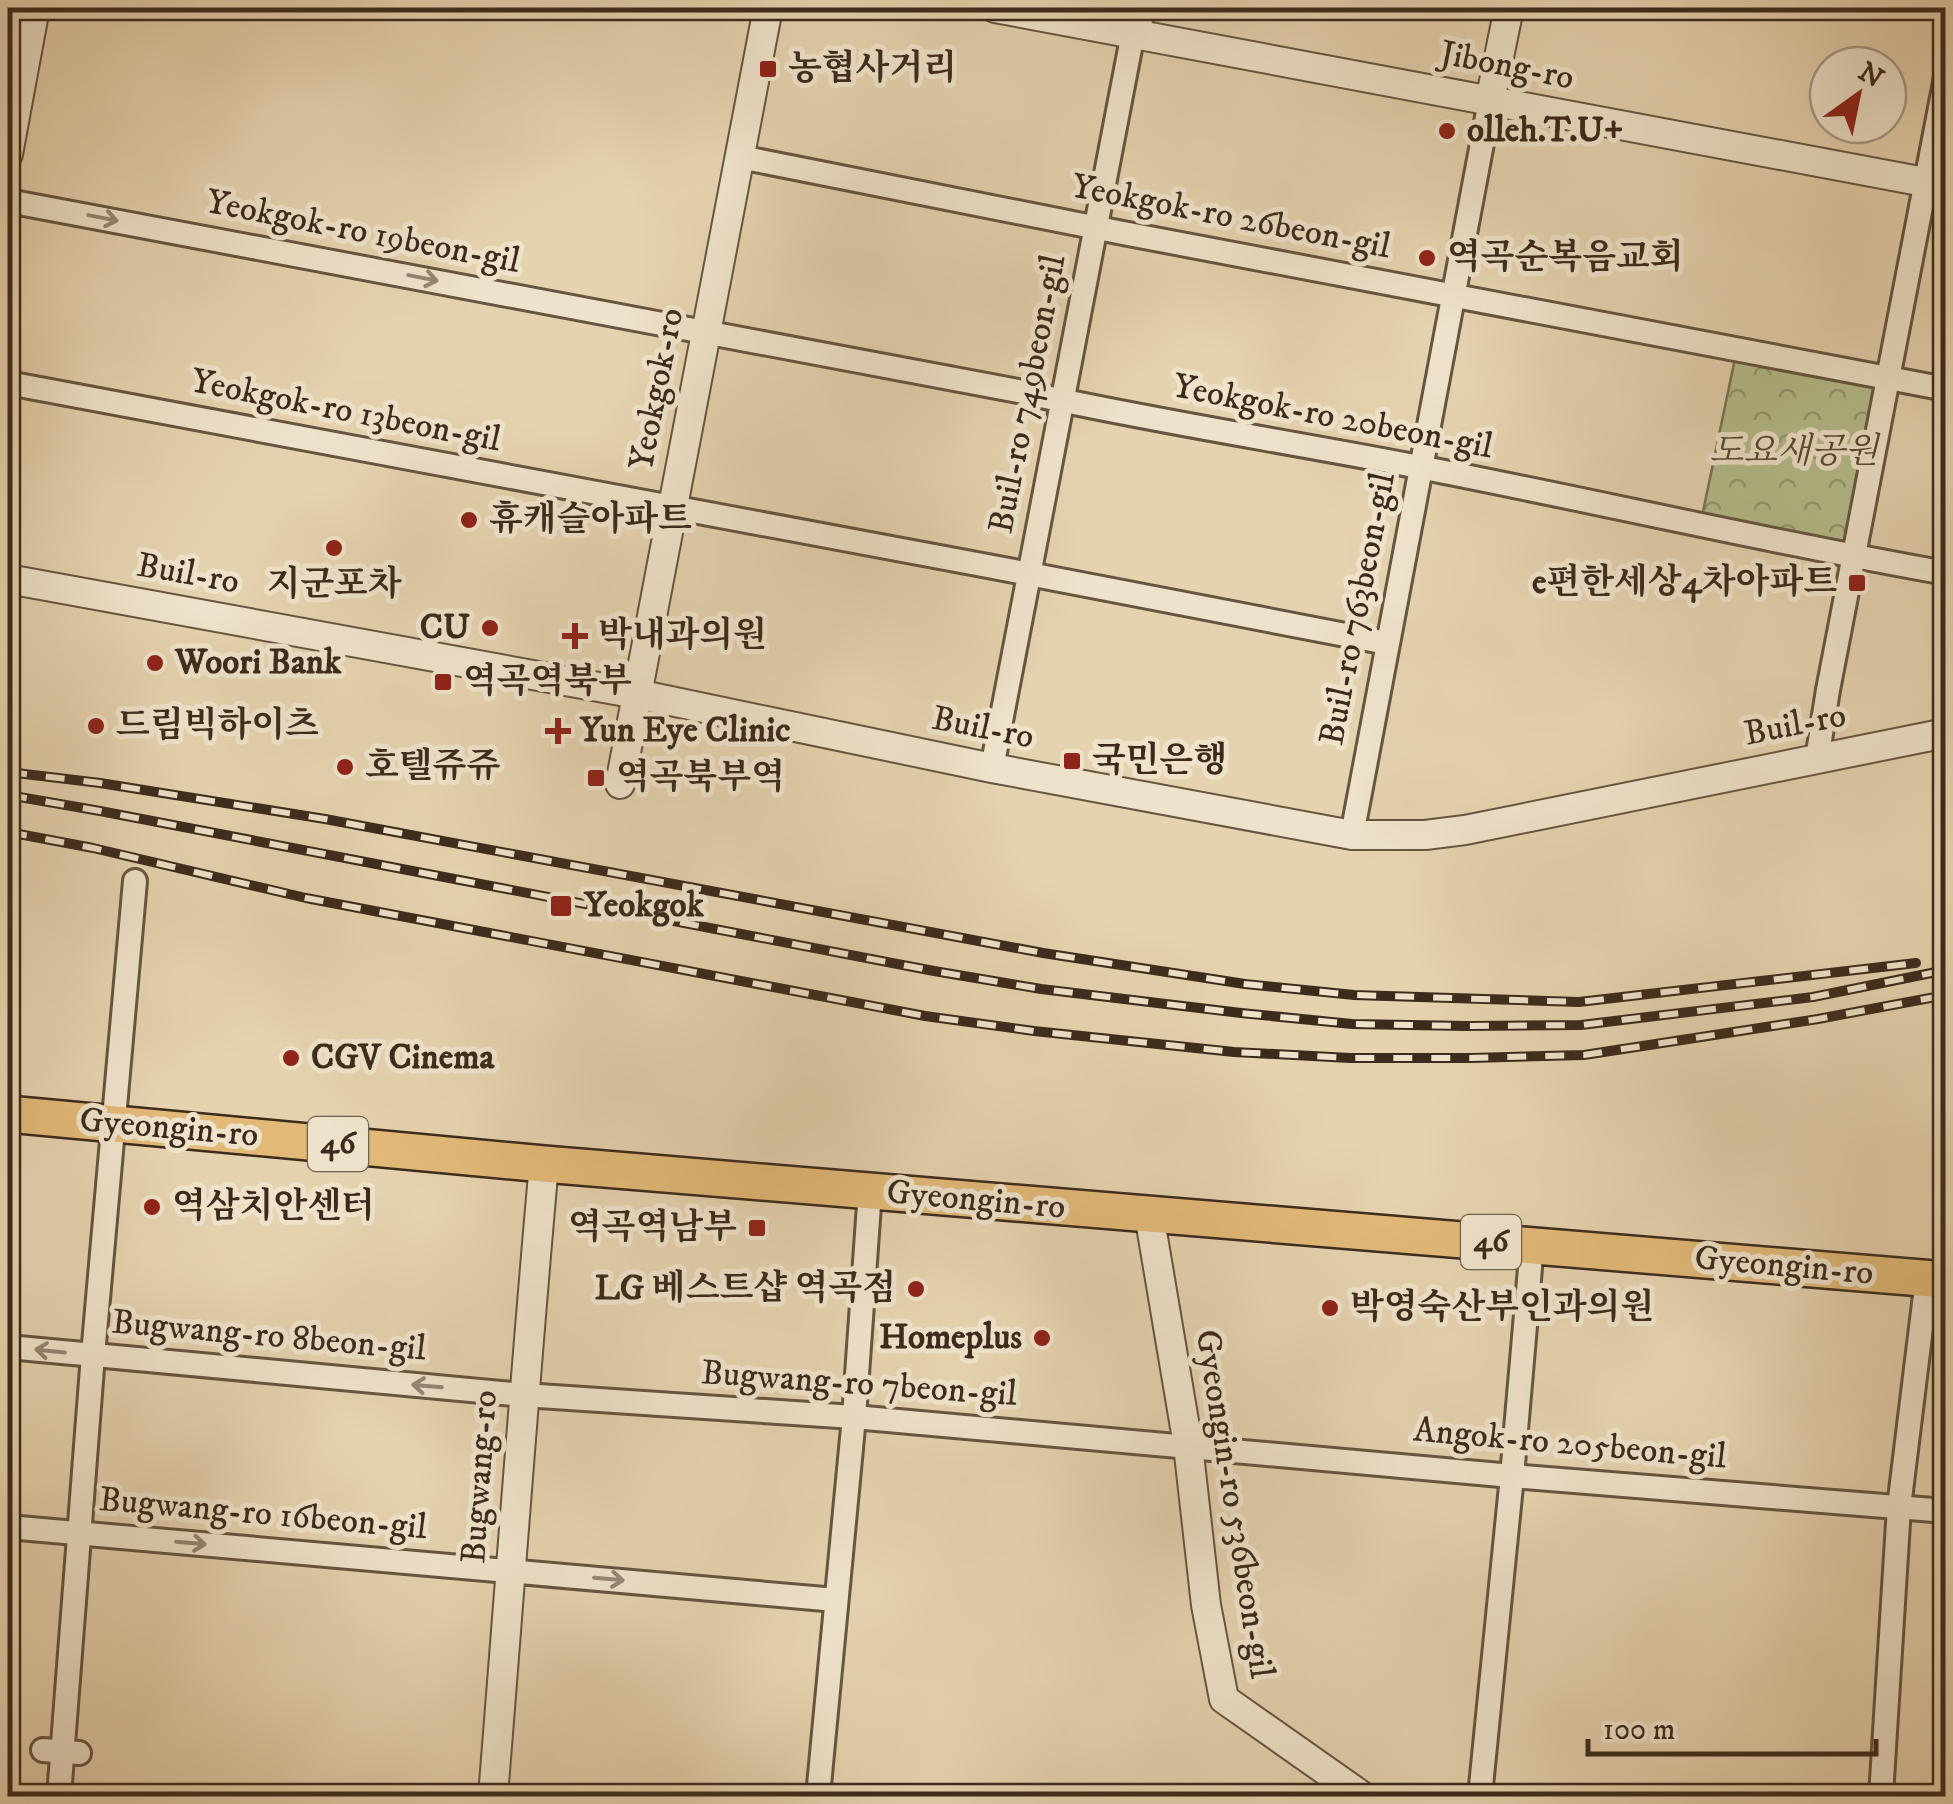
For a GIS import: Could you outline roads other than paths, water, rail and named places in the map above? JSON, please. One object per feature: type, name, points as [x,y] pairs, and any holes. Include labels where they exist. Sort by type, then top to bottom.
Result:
[{"type":"main road","name":"Gyeongin-ro","points":[[8,1114],[544,1164],[1936,1280]]},
{"type":"street","points":[[8,154],[35,8]]},
{"type":"street","name":"Yeokgok-ro","points":[[620,784],[768,8]]},
{"type":"street","name":"Jibong-ro","points":[[995,8],[1138,20],[1490,101],[1935,184]]},
{"type":"street","points":[[1490,101],[1509,8]]},
{"type":"street","name":"Buil-ro 749beon-gil","points":[[992,768],[1138,20]]},
{"type":"street","points":[[1817,759],[1888,378],[1935,184],[1946,77]]},
{"type":"street","name":"Buil-ro 763beon-gil","points":[[1352,835],[1490,101]]},
{"type":"street","name":"Yeokgok-ro 26beon-gil","points":[[740,156],[1946,388]]},
{"type":"street","name":"Yeokgok-ro 19beon-gil","points":[[8,200],[706,333]]},
{"type":"street","name":"Yeokgok-ro 20beon-gil","points":[[706,333],[1420,467],[1946,573]]},
{"type":"street","name":"Yeokgok-ro 13beon-gil","points":[[8,383],[1387,643]]},
{"type":"street","name":"Buil-ro","points":[[8,579],[637,694],[992,768],[1352,835],[1425,835],[1465,830],[1946,733]]},
{"type":"street","points":[[59,1796],[135,880]]},
{"type":"street","name":"Bugwang-ro","points":[[492,1796],[544,1164]]},
{"type":"street","points":[[818,1796],[854,1417],[870,1191]]},
{"type":"street","name":"Gyeongin-ro 536beon-gil","points":[[1150,1214],[1188,1445],[1206,1605],[1224,1699],[1362,1796]]},
{"type":"street","points":[[1480,1796],[1532,1245]]},
{"type":"street","points":[[1882,1796],[1900,1507],[1936,1280]]},
{"type":"street","name":"Bugwang-ro 8beon-gil","points":[[8,1347],[524,1395]]},
{"type":"street","name":"Bugwang-ro 7beon-gil","points":[[524,1395],[1188,1445]]},
{"type":"street","name":"Angok-ro 205beon-gil","points":[[1188,1445],[1946,1511]]},
{"type":"street","name":"Bugwang-ro 16beon-gil","points":[[8,1528],[836,1600]]},
{"type":"railway","points":[[8,772],[325,819],[1043,953],[1245,984],[1354,995],[1579,1002],[1916,963]]},
{"type":"railway","points":[[8,795],[934,971],[1041,989],[1352,1024],[1581,1025],[1813,997],[1946,970]]},
{"type":"railway","points":[[8,832],[306,898],[925,1016],[1234,1052],[1350,1058],[1584,1055],[1946,995]]},
{"type":"place","name":"농협사거리","points":[[768,69]]},
{"type":"place","name":"olleh.T.U+","points":[[1447,131]]},
{"type":"place","name":"역곡순복음교회","points":[[1427,258]]},
{"type":"place","name":"휴캐슬아파트","points":[[469,520]]},
{"type":"place","name":"지군포차","points":[[334,548]]},
{"type":"place","name":"e편한세상4차아파트","points":[[1857,583]]},
{"type":"place","name":"CU","points":[[490,628]]},
{"type":"place","name":"박내과의원","points":[[575,636]]},
{"type":"place","name":"Woori Bank","points":[[155,663]]},
{"type":"place","name":"역곡역북부","points":[[443,682]]},
{"type":"place","name":"드림빅하이츠","points":[[96,726]]},
{"type":"place","name":"Yun Eye Clinic","points":[[558,731]]},
{"type":"place","name":"국민은행","points":[[1072,761]]},
{"type":"place","name":"호텔쥬쥬","points":[[345,767]]},
{"type":"place","name":"역곡북부역","points":[[596,778]]},
{"type":"place","name":"Yeokgok","points":[[561,906]]},
{"type":"place","name":"CGV Cinema","points":[[291,1058]]},
{"type":"place","name":"역삼치안센터","points":[[152,1207]]},
{"type":"place","name":"역곡역남부","points":[[757,1228]]},
{"type":"place","name":"LG 베스트샵 역곡점","points":[[916,1289]]},
{"type":"place","name":"박영숙산부인과의원","points":[[1330,1308]]},
{"type":"place","name":"Homeplus","points":[[1042,1338]]},
{"type":"park label","name":"도요새공원","points":[[1794,452]]}]
